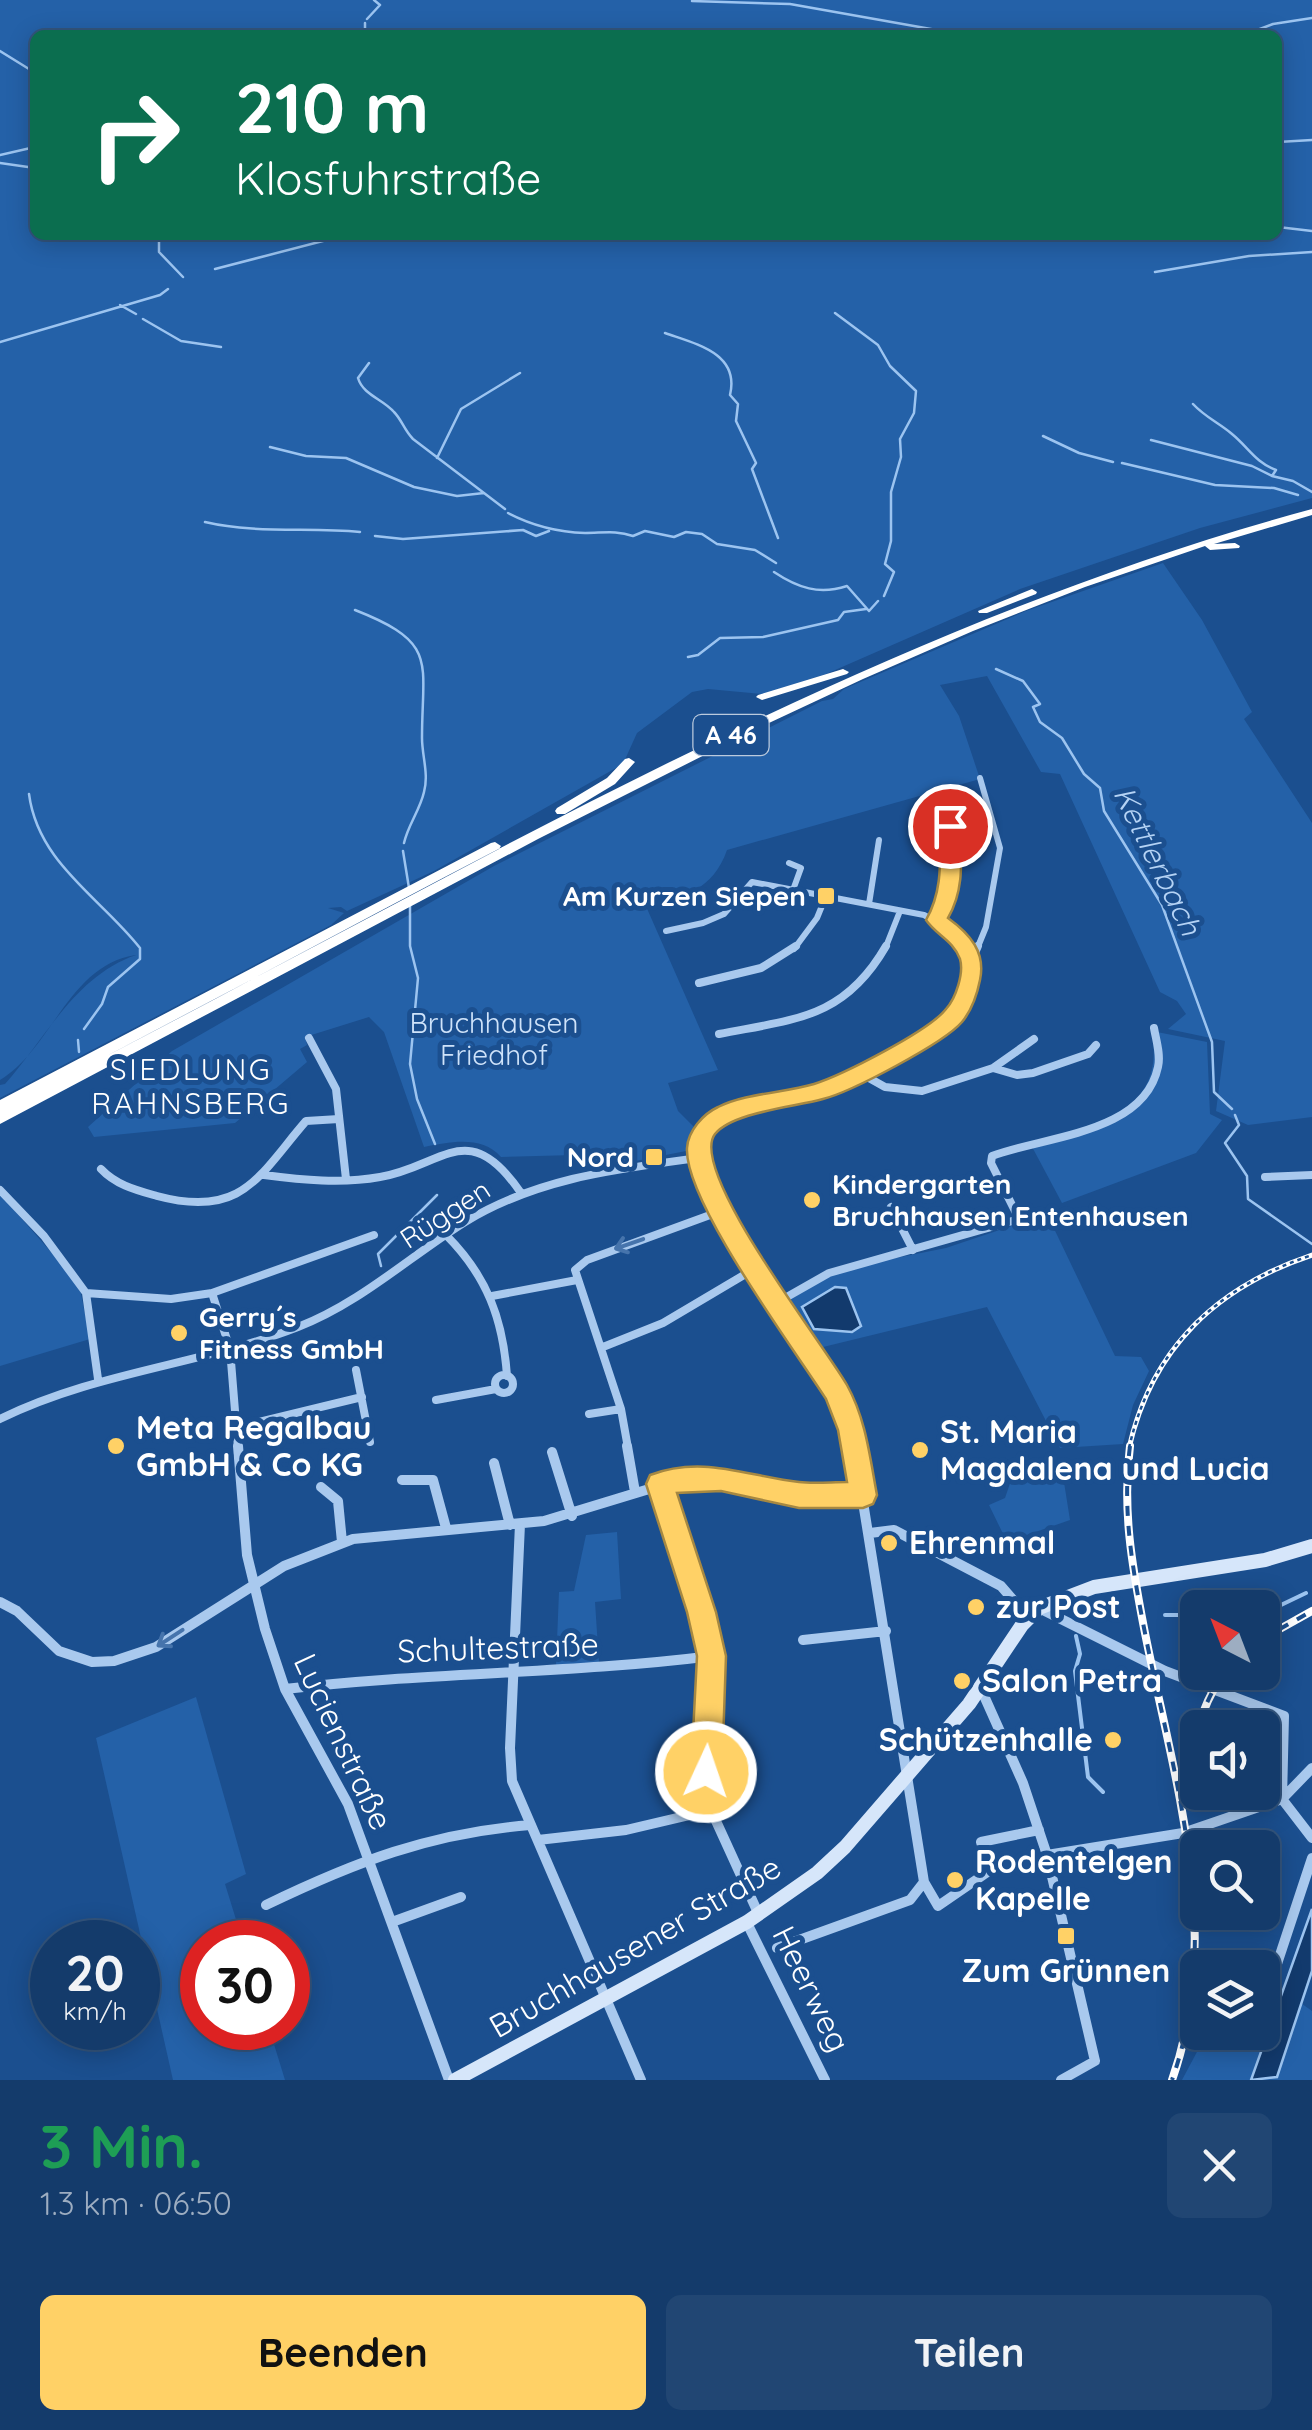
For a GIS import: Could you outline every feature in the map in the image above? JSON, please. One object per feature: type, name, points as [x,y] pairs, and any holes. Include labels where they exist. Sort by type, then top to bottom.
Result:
[{"type":"highway","name":"A 46","points":[[445,878],[561,811],[842,672],[1011,599],[1194,536],[1312,504]]},
{"type":"highway","name":"A 46","points":[[0,1118],[445,878],[822,691],[1021,605],[1160,556],[1312,512]]},
{"type":"highway","points":[[1160,556],[1235,546]]},
{"type":"highway","points":[[762,696],[842,672]]},
{"type":"highway","points":[[561,811],[611,781],[630,762]]},
{"type":"highway","name":"A 46","points":[[0,1106],[348,929]]},
{"type":"street","points":[[980,778],[1000,848],[986,926],[972,960],[962,1005],[942,1027],[860,1073],[806,1096],[725,1114],[703,1133],[698,1158],[721,1211],[754,1269],[838,1394],[851,1430],[924,1882],[938,1906],[989,1870],[981,1842],[1039,1830]]},
{"type":"street","points":[[936,920],[948,901],[952,870],[949,818]]},
{"type":"street","points":[[869,904],[879,840]]},
{"type":"street","points":[[789,863],[801,868],[789,890]]},
{"type":"street","points":[[666,931],[706,924],[721,917],[736,905],[748,882],[936,920],[960,938],[972,960]]},
{"type":"street","points":[[699,983],[753,972],[785,957],[809,936],[826,896]]},
{"type":"street","points":[[719,1034],[808,1015],[845,999],[878,966],[900,910]]},
{"type":"street","points":[[778,1302],[828,1273],[1018,1219],[991,1163],[992,1156],[1090,1128],[1142,1099],[1158,1070],[1154,1028]]},
{"type":"street","points":[[309,1038],[335,1086],[346,1179]]},
{"type":"street","points":[[860,1073],[885,1087],[913,1091],[946,1086],[994,1068],[1024,1042],[1034,1039]]},
{"type":"street","points":[[994,1068],[1012,1075],[1028,1074],[1088,1054],[1096,1045]]},
{"type":"street","points":[[102,1169],[108,1178],[125,1185],[183,1202],[221,1199],[264,1176],[306,1121],[339,1119]]},
{"type":"street","points":[[264,1176],[389,1176],[438,1154],[464,1151],[498,1163],[521,1193]]},
{"type":"street","name":"Rüggen","points":[[0,1419],[53,1394],[98,1379],[230,1348],[298,1327],[345,1306],[446,1235],[521,1193],[574,1176],[698,1158]]},
{"type":"street","points":[[1264,1178],[1312,1176]]},
{"type":"street","points":[[0,1190],[44,1236],[86,1293],[98,1379]]},
{"type":"street","points":[[891,1208],[913,1250]]},
{"type":"street","points":[[635,1492],[620,1409],[575,1270],[580,1263],[721,1211]]},
{"type":"street","points":[[86,1293],[171,1299],[212,1292],[374,1235]]},
{"type":"street","points":[[436,1400],[496,1389],[506,1392],[513,1381],[506,1376],[492,1296],[476,1264],[446,1235]]},
{"type":"street","points":[[603,1347],[663,1323],[754,1269]]},
{"type":"street","points":[[492,1296],[577,1280]]},
{"type":"street","name":"Lucienstraße","points":[[212,1292],[230,1348],[252,1584],[285,1689],[332,1767],[452,2080]]},
{"type":"street","points":[[356,1370],[370,1442]]},
{"type":"street","points":[[238,1427],[362,1397]]},
{"type":"street","points":[[589,1414],[620,1409]]},
{"type":"street","points":[[552,1452],[572,1516]]},
{"type":"street","points":[[494,1463],[515,1524],[509,1766],[530,1825],[641,2080]]},
{"type":"street","points":[[0,1602],[16,1610],[59,1651],[83,1660],[108,1662],[156,1647],[252,1584],[342,1542],[385,1533],[572,1516],[682,1478],[721,1478],[799,1495],[863,1495]]},
{"type":"street","points":[[402,1480],[433,1480],[446,1528]]},
{"type":"street","name":"Heerweg","points":[[660,1484],[702,1612],[712,1656],[706,1772],[711,1810],[753,1918],[825,2080]]},
{"type":"street","points":[[321,1487],[332,1489],[339,1496],[342,1542]]},
{"type":"street","points":[[870,1533],[894,1530],[906,1534],[1001,1586],[1034,1613],[1165,1671],[1284,1716],[1282,1799],[1312,1838]]},
{"type":"street","points":[[1034,1613],[1094,1587],[1265,1560],[1312,1546]]},
{"type":"street","name":"Bruchhausener Straße","points":[[452,2080],[607,2000],[753,1918],[817,1873],[908,1776],[980,1689],[1034,1613]]},
{"type":"street","points":[[804,1640],[886,1632]]},
{"type":"street","name":"Schultestraße","points":[[285,1689],[394,1676],[612,1669],[712,1656]]},
{"type":"street","points":[[980,1689],[1023,1783],[1047,1855],[1094,2061],[1061,2080]]},
{"type":"street","points":[[1047,1855],[1183,1834],[1282,1799],[1312,1768]]},
{"type":"street","points":[[538,1840],[626,1830],[711,1810]]},
{"type":"street","points":[[266,1905],[368,1855],[441,1834],[530,1825]]},
{"type":"street","points":[[1280,1952],[1312,1858]]},
{"type":"street","points":[[778,1948],[910,1900],[924,1882]]},
{"type":"street","points":[[392,1922],[461,1896]]},
{"type":"green space","points":[[0,0],[1312,0],[1312,498],[1200,528],[1020,589],[826,674],[762,694],[708,689],[692,692],[637,733],[623,764],[434,871],[347,911],[341,907],[328,908],[344,913],[331,925],[0,1098],[0,1085],[5,1084],[30,1053],[0,1080]],"holes":[[[136,955],[96,978],[52,1024],[77,991],[113,962]]]},
{"type":"green space","name":"Bruchhausen Friedhof","points":[[1163,563],[1202,620],[1252,712],[1244,719],[1312,823],[1312,1117],[1248,1125],[1216,1111],[1225,1041],[1168,1029],[1186,1014],[1177,1001],[1160,992],[1060,774],[1041,772],[987,676],[940,685],[959,716],[980,779],[727,850],[714,874],[695,890],[645,904],[718,1070],[668,1083],[678,1111],[695,1128],[686,1151],[590,1170],[575,1155],[501,1157],[485,1145],[465,1142],[424,1147],[384,1032],[369,1017],[305,1037],[307,1045],[300,1049],[307,1062],[235,1123],[94,1137],[88,1127],[172,1051],[494,866],[822,701],[833,699],[844,689],[1026,611]]},
{"type":"green space","points":[[1152,1031],[1207,1042],[1210,1114],[1222,1120],[1196,1153],[1062,1203],[1030,1143],[1101,1121],[1137,1099],[1148,1082],[1153,1059]]},
{"type":"green space","points":[[0,1194],[79,1284],[90,1339],[0,1366]]},
{"type":"green space","points":[[1047,1214],[1115,1356],[1141,1357],[1149,1371],[1133,1405],[1123,1444],[1060,1448],[987,1307],[819,1348],[785,1303],[840,1269],[946,1248]]},
{"type":"green space","points":[[1056,1461],[1063,1476],[1070,1520],[1007,1542],[989,1505],[1005,1498],[1016,1466]]},
{"type":"green space","points":[[617,1532],[621,1599],[595,1602],[599,1663],[556,1665],[559,1592],[574,1591],[586,1535]]},
{"type":"green space","points":[[196,1697],[246,1874],[225,1884],[236,1920],[180,1920],[180,2050],[276,2050],[285,2080],[173,2080],[160,2022],[160,1920],[137,1920],[96,1738]]},
{"type":"green space","points":[[1280,1988],[1312,2011],[1312,2080],[1182,2080],[1198,2050],[1280,2050]]},
{"type":"shaded area","points":[[835,1287],[846,1288],[861,1326],[852,1332],[814,1329],[802,1307]]},
{"type":"shaded area","points":[[1312,1909],[1312,1971],[1277,2077],[1251,2080],[1262,2050],[1280,2050],[1280,1999]]},
{"type":"waterway","points":[[367,19],[380,5],[374,0]]},
{"type":"waterway","points":[[692,1],[790,4],[936,30]]},
{"type":"waterway","points":[[1257,30],[1312,18]]},
{"type":"waterway","points":[[365,23],[365,30]]},
{"type":"waterway","points":[[0,51],[29,69]]},
{"type":"waterway","points":[[1282,142],[1312,140]]},
{"type":"waterway","points":[[0,155],[30,148]]},
{"type":"waterway","points":[[0,163],[30,167]]},
{"type":"waterway","points":[[1282,227],[1312,231]]},
{"type":"waterway","points":[[159,240],[159,252],[183,277]]},
{"type":"waterway","points":[[215,269],[327,240]]},
{"type":"waterway","points":[[1155,272],[1249,256],[1312,252]]},
{"type":"waterway","points":[[122,306],[168,289]]},
{"type":"waterway","points":[[0,342],[122,306]]},
{"type":"waterway","points":[[122,306],[136,314]]},
{"type":"waterway","points":[[835,313],[878,345],[890,366],[916,391],[914,413],[900,439],[901,457],[891,492],[891,541],[885,564],[894,572],[884,596]]},
{"type":"waterway","points":[[143,319],[181,341],[221,347]]},
{"type":"waterway","points":[[665,333],[713,352],[728,369],[730,395],[738,404],[736,421],[756,463],[752,469],[778,538]]},
{"type":"waterway","points":[[369,363],[358,378],[364,389],[394,412],[413,439],[437,457]]},
{"type":"waterway","points":[[437,457],[461,409],[520,373]]},
{"type":"waterway","points":[[1193,404],[1257,459],[1276,470],[1272,476]]},
{"type":"waterway","points":[[1043,436],[1079,453],[1113,462]]},
{"type":"waterway","points":[[1151,440],[1252,466],[1272,476]]},
{"type":"waterway","points":[[270,447],[306,456],[346,458],[414,487],[457,496],[484,493]]},
{"type":"waterway","points":[[437,457],[484,493]]},
{"type":"waterway","points":[[1122,463],[1215,485],[1274,488],[1298,495]]},
{"type":"waterway","points":[[1272,476],[1293,481],[1312,492]]},
{"type":"waterway","points":[[484,493],[505,509]]},
{"type":"waterway","name":"Kettlerbach","points":[[508,513],[545,528],[574,532],[633,536],[645,531],[674,537],[686,532],[702,534],[717,544],[755,550],[776,563]]},
{"type":"waterway","points":[[205,522],[243,528],[360,532]]},
{"type":"waterway","points":[[375,536],[403,539],[523,530],[536,536],[549,531]]},
{"type":"waterway","name":"Kettlerbach","points":[[774,572],[809,588],[847,586],[869,611],[878,601]]},
{"type":"waterway","points":[[688,657],[698,655],[720,638],[763,637],[838,620],[844,612],[866,609]]},
{"type":"waterway","points":[[355,610],[401,633],[420,657],[425,785],[404,843]]},
{"type":"waterway","name":"Kettlerbach","points":[[996,669],[1023,681],[1040,704],[1033,707],[1040,722],[1062,738],[1084,774],[1100,788],[1104,811],[1162,905],[1212,1042],[1214,1092],[1232,1109]]},
{"type":"waterway","points":[[29,794],[35,818],[58,860],[140,948],[140,959],[108,987],[102,1004],[84,1029]]},
{"type":"waterway","points":[[403,851],[409,888]]},
{"type":"waterway","points":[[410,906],[410,946],[418,978],[410,1064],[417,1099],[435,1144]]},
{"type":"waterway","points":[[78,1040],[79,1052]]},
{"type":"waterway","points":[[1235,1115],[1239,1125],[1225,1143],[1247,1176],[1248,1199],[1312,1244]]},
{"type":"waterway","points":[[381,1266],[378,1254],[437,1195]]},
{"type":"waterway","points":[[1280,1605],[1306,1593]]},
{"type":"waterway","points":[[1165,1615],[1180,1615]]},
{"type":"waterway","points":[[1076,1636],[1080,1654],[1075,1671],[1088,1777],[1103,1792]]},
{"type":"railway","points":[[1129,1448],[1154,1380],[1194,1326],[1218,1303],[1247,1284],[1312,1255]]},
{"type":"railway","points":[[1130,1446],[1127,1492],[1132,1560],[1180,1797],[1194,1911],[1194,1967],[1187,2024],[1172,2080]]},
{"type":"railway","points":[[1280,1629],[1312,1611]]},
{"type":"railway","points":[[1204,1710],[1214,1690]]},
{"type":"place","name":"Am Kurzen Siepen","points":[[826,896]]},
{"type":"place","name":"Nord","points":[[654,1157]]},
{"type":"place","name":"Kindergarten Bruchhausen Entenhausen","points":[[812,1200]]},
{"type":"place","name":"Gerry´s Fitness GmbH","points":[[179,1333]]},
{"type":"place","name":"Meta Regalbau GmbH & Co KG","points":[[116,1446]]},
{"type":"place","name":"St. Maria Magdalena und Lucia","points":[[920,1450]]},
{"type":"place","name":"Ehrenmal","points":[[889,1543]]},
{"type":"place","name":"zur Post","points":[[976,1607]]},
{"type":"place","name":"Salon Petra","points":[[962,1681]]},
{"type":"place","name":"Schützenhalle","points":[[1113,1740]]},
{"type":"place","name":"Rodentelgen Kapelle","points":[[955,1880]]},
{"type":"place","name":"Zum Grünnen","points":[[1066,1936]]},
{"type":"district","name":"SIEDLUNG RAHNSBERG","points":[[191,1087]]},
{"type":"route","points":[[706,1772],[712,1656],[702,1612],[660,1484],[705,1477],[799,1495],[863,1495],[851,1430],[838,1394],[726,1222],[701,1170],[699,1144],[706,1129],[725,1114],[822,1091],[925,1038],[953,1017],[966,996],[972,960],[960,938],[936,920],[948,901],[951,882],[950,826]]}]
